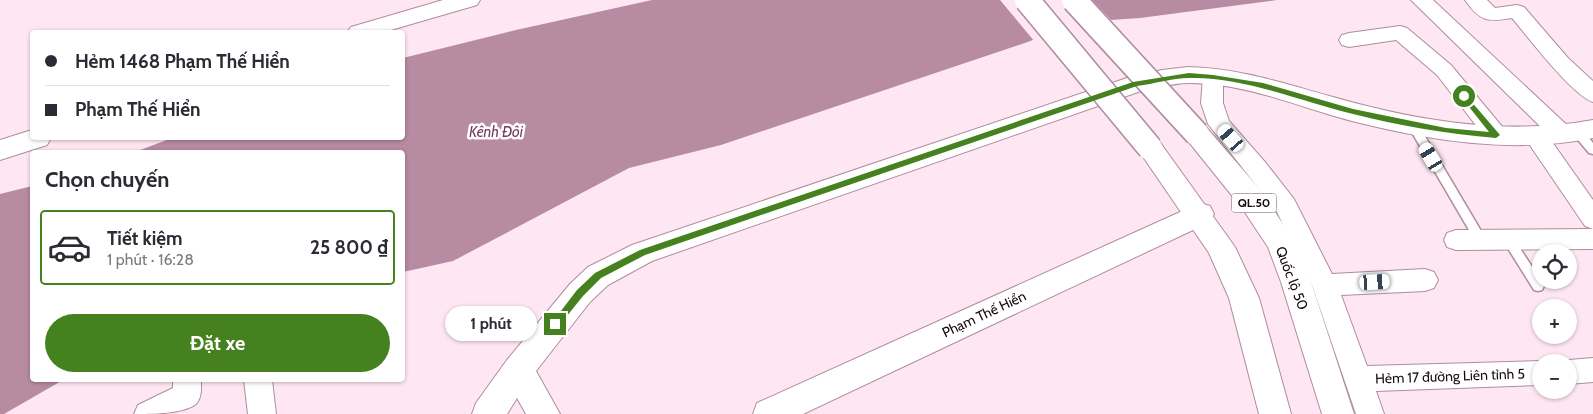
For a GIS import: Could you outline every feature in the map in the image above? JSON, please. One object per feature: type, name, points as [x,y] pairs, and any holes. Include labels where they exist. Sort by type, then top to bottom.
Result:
[{"type":"main road","points":[[365,30],[445,3],[469,0]]},
{"type":"main road","points":[[1027,0],[1150,148],[1200,214],[1221,247],[1244,298],[1275,414]]},
{"type":"main road","name":"Quốc lộ 50","points":[[1074,0],[1197,134],[1252,200],[1280,242],[1296,282],[1338,414]]},
{"type":"main road","points":[[488,414],[518,370],[580,293],[598,276],[642,253],[1136,84],[1182,76],[1213,77],[1263,86],[1353,112],[1446,131],[1496,135],[1581,136]]},
{"type":"main road","points":[[0,150],[32,140]]},
{"type":"main road","name":"Phạm Thế Hiển","points":[[769,414],[1200,214]]},
{"type":"main road","points":[[518,370],[544,414]]},
{"type":"street","points":[[1421,0],[1581,136]]},
{"type":"street","points":[[1475,0],[1491,15],[1523,6],[1561,64],[1593,94]]},
{"type":"street","points":[[1349,40],[1400,33],[1444,70],[1496,135]]},
{"type":"street","points":[[1213,77],[1212,103],[1218,124],[1257,168],[1286,206],[1325,285],[1370,414]]},
{"type":"street","points":[[1535,135],[1593,219]]},
{"type":"street","points":[[1456,240],[1593,239]]},
{"type":"street","points":[[1325,285],[1426,280]]},
{"type":"street","points":[[1577,371],[1593,370]]},
{"type":"street","name":"Hẻm 17 đường Liên tỉnh 5","points":[[1358,379],[1532,374]]},
{"type":"street","points":[[148,414],[188,395],[187,382]]},
{"type":"street","points":[[258,382],[262,414]]},
{"type":"lane","points":[[1412,124],[1480,239]]},
{"type":"lane","points":[[1508,239],[1532,277]]},
{"type":"water","name":"Kênh Đôi","points":[[652,0],[1277,0],[1140,18],[1082,22],[721,145],[629,168],[453,261],[405,272],[405,150],[140,150],[167,140],[405,140],[405,58],[516,30]]},
{"type":"water","points":[[30,186],[30,382],[60,382],[4,414],[0,414],[0,194]]},
{"type":"pier","points":[[1000,0],[1092,0],[1113,22],[1082,25],[1035,42]]},
{"type":"route","points":[[555,324],[580,293],[598,276],[642,253],[1136,84],[1167,77],[1189,75],[1213,77],[1263,86],[1353,112],[1446,131],[1496,135],[1464,96]]}]
